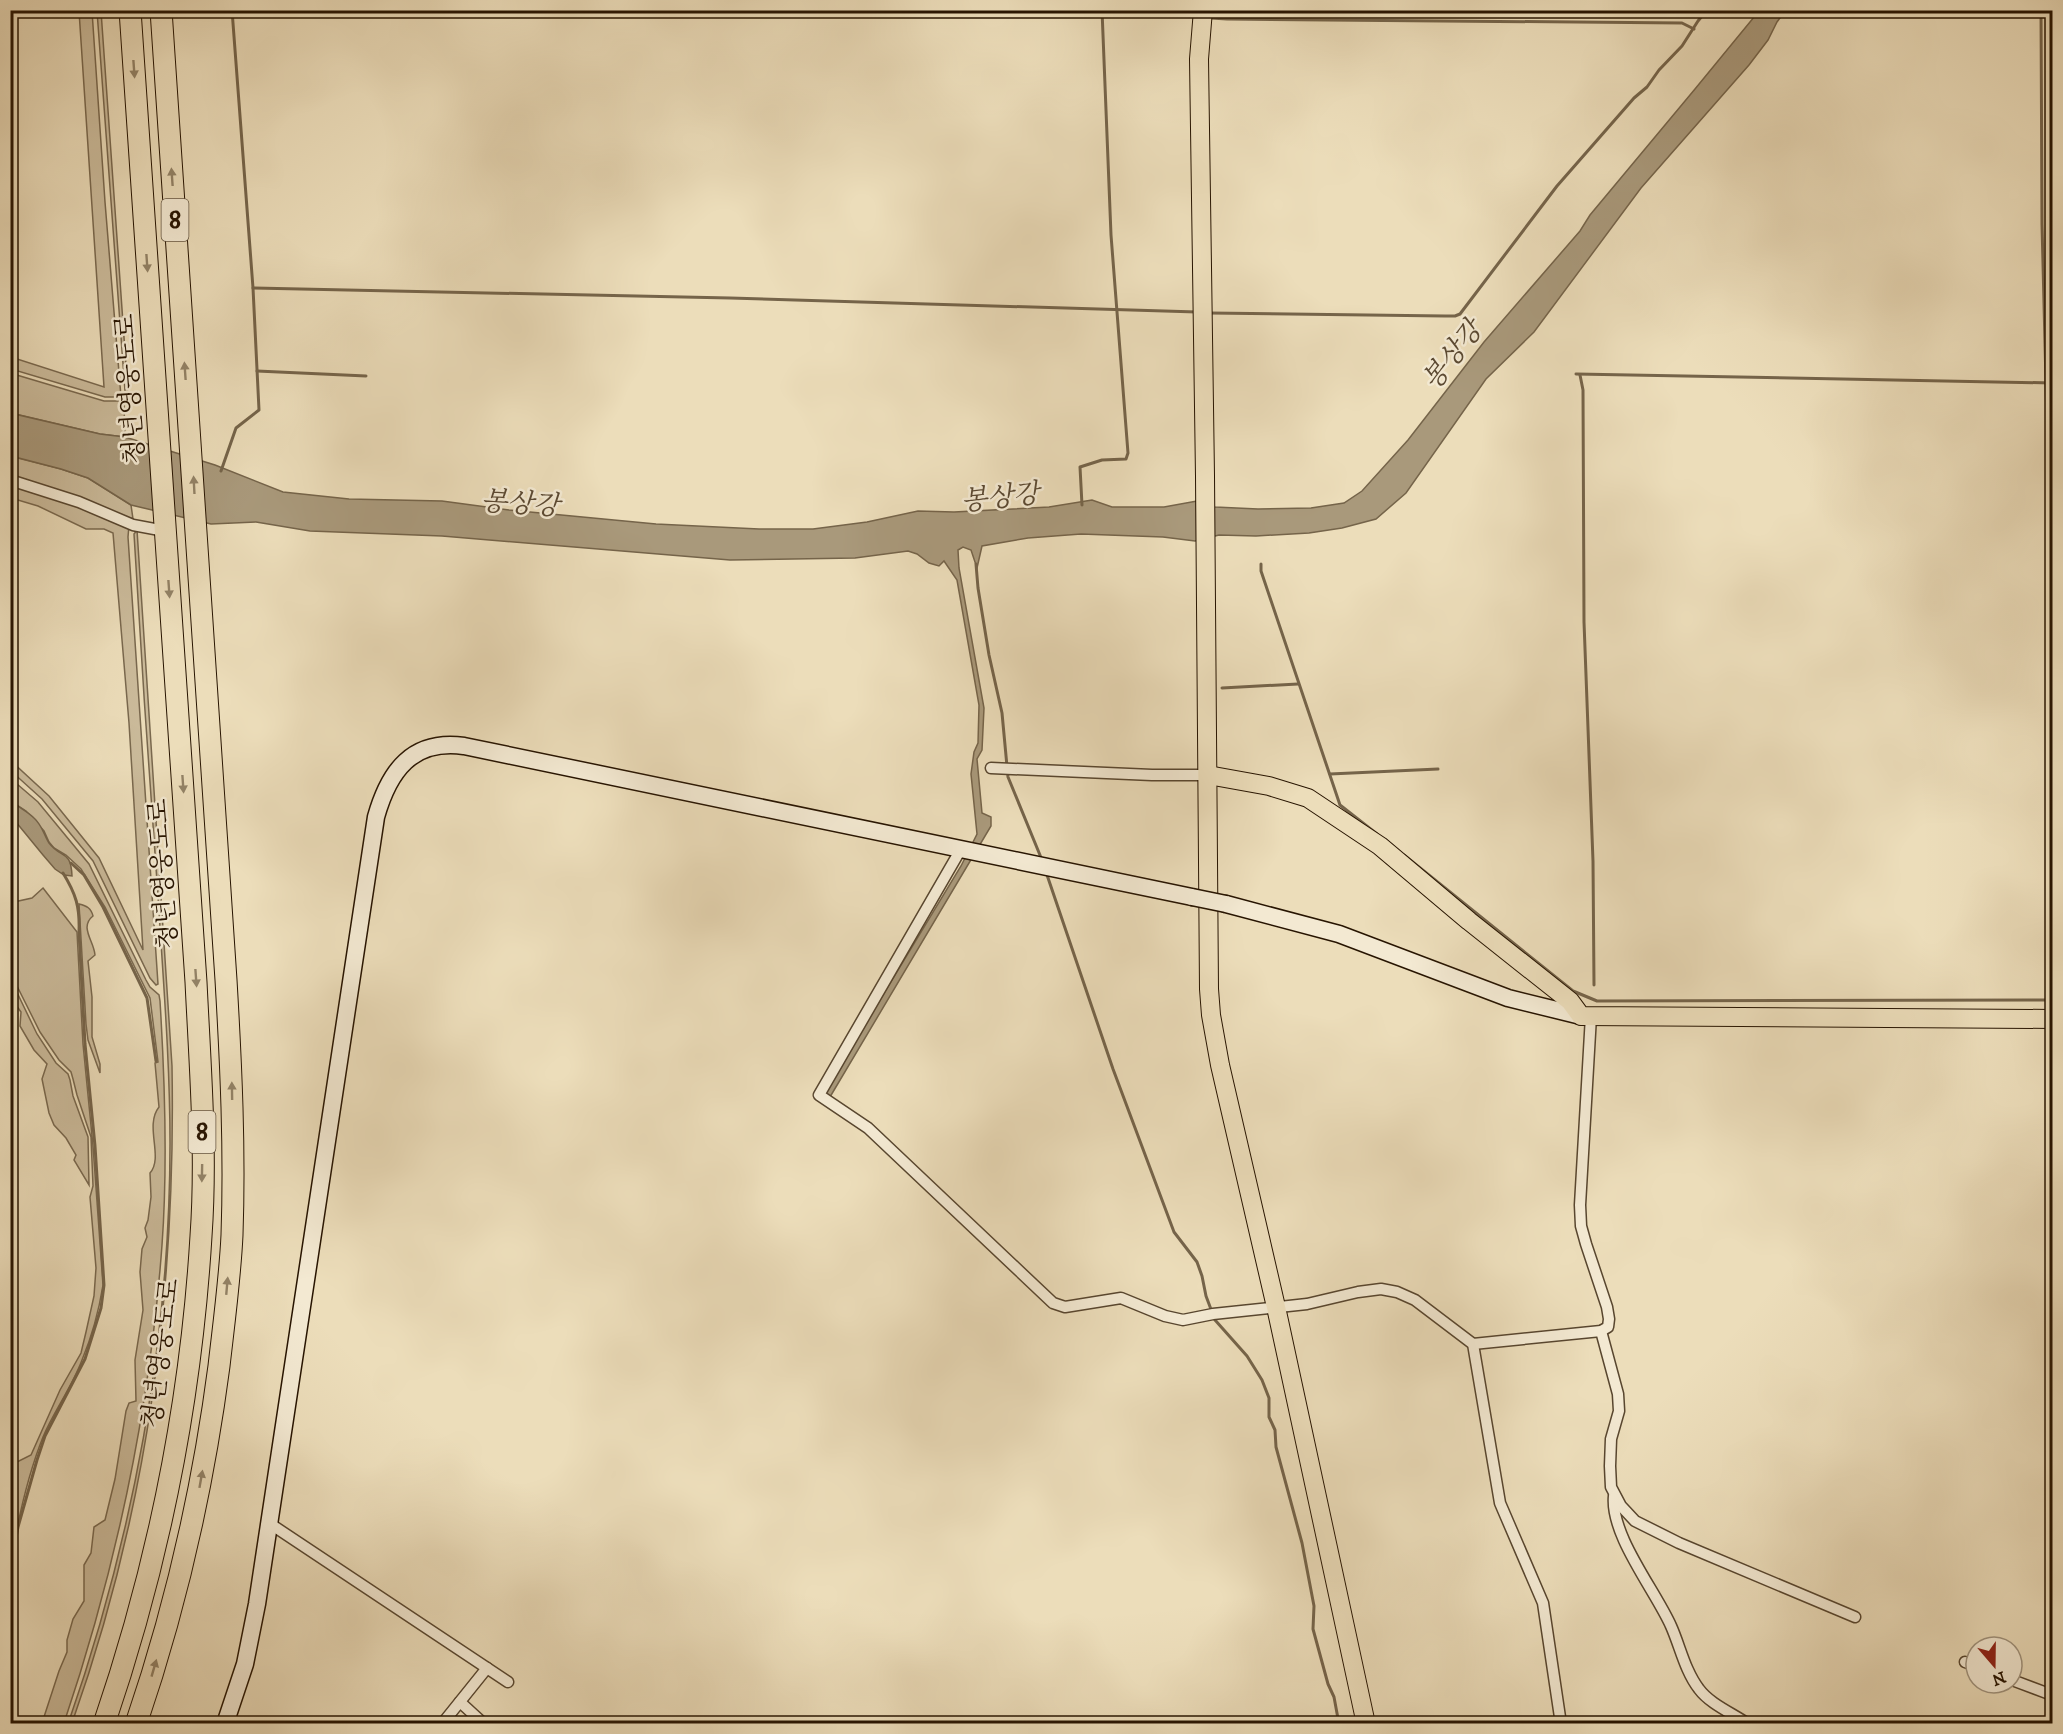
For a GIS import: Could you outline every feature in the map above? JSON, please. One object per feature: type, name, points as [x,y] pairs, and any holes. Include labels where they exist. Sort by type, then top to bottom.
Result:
[{"type":"highway","name":"청년영웅도로","points":[[104,1724],[123,1666],[167,1496],[191,1345],[201,1234],[201,1069],[130,10]]},
{"type":"highway","name":"8","points":[[136,1724],[153,1675],[197,1502],[218,1370],[232,1236],[231,1068],[161,10]]},
{"type":"main road","points":[[1203,10],[1199,59],[1210,1015],[1366,1724]]},
{"type":"main road","points":[[225,1724],[245,1664],[257,1604],[376,817],[386,790],[407,759],[414,753],[435,745],[464,746],[1226,904],[1339,934],[1508,998],[1586,1016],[2052,1019]]},
{"type":"main road","points":[[1208,786],[1269,786],[1308,798],[1380,846],[1586,1016]]},
{"type":"street","points":[[10,480],[80,502],[133,525],[165,531]]},
{"type":"street","points":[[991,768],[1152,775],[1208,786]]},
{"type":"street","points":[[963,850],[819,1095],[868,1128],[1053,1303],[1065,1307],[1121,1298],[1165,1316],[1183,1320],[1213,1314],[1307,1304],[1381,1289],[1415,1300],[1473,1344],[1601,1331],[1608,1327],[1610,1319],[1581,1226],[1580,1205],[1586,1016]]},
{"type":"street","points":[[1601,1331],[1618,1394],[1618,1411],[1611,1439],[1610,1466],[1611,1487],[1621,1506],[1635,1521],[1679,1543],[1855,1617]]},
{"type":"street","points":[[1473,1344],[1500,1503],[1543,1604],[1561,1724]]},
{"type":"street","points":[[1615,1494],[1613,1506],[1622,1535],[1668,1620],[1688,1671],[1699,1690],[1748,1724]]},
{"type":"street","points":[[269,1523],[508,1682]]},
{"type":"street","points":[[442,1724],[487,1668]]},
{"type":"street","points":[[2024,1684],[2052,1695]]},
{"type":"street","points":[[460,1702],[484,1724]]},
{"type":"shaded area","points":[[79,11],[92,11],[121,397],[105,397],[11,369],[11,357],[104,387]]},
{"type":"shaded area","points":[[97,11],[101,11],[128,394],[125,391]]},
{"type":"shaded area","points":[[1759,11],[1785,11],[1768,40],[1749,65],[1641,188],[1534,332],[1486,379],[1406,493],[1376,519],[1342,528],[1309,533],[1256,536],[1219,535],[1195,541],[1163,537],[1081,534],[1028,538],[982,546],[977,568],[971,550],[963,547],[958,550],[959,568],[984,708],[982,750],[977,759],[982,813],[991,817],[991,826],[830,1097],[823,1094],[961,866],[977,834],[971,774],[974,752],[978,743],[979,705],[957,580],[944,561],[939,566],[908,551],[855,558],[730,560],[442,536],[310,531],[256,522],[211,524],[131,505],[88,478],[11,456],[10,413],[100,434],[125,437],[215,465],[283,492],[349,499],[442,501],[656,524],[759,529],[813,529],[867,522],[918,511],[954,512],[1049,507],[1092,500],[1112,507],[1164,507],[1197,501],[1215,507],[1258,509],[1311,508],[1344,503],[1362,491],[1408,440],[1484,342],[1580,231],[1590,215]]},
{"type":"shaded area","points":[[10,373],[104,401],[120,401],[124,405],[125,437],[100,434],[11,413]]},
{"type":"shaded area","points":[[10,456],[88,478],[131,505],[133,519],[11,476]]},
{"type":"shaded area","points":[[11,482],[129,525],[158,984],[156,985],[150,978],[93,861],[42,799],[11,771],[10,760],[49,796],[99,858],[143,950],[129,723],[113,533],[104,529],[86,529],[38,506],[11,498]]},
{"type":"shaded area","points":[[137,530],[172,1066],[169,1234],[152,1399],[138,1481],[120,1562],[98,1643],[72,1723],[68,1724],[91,1654],[129,1510],[155,1364],[168,1217],[170,1112],[168,1050],[142,670],[134,534]]},
{"type":"shaded area","points":[[10,778],[38,802],[89,864],[146,980],[159,995],[162,1031],[165,1123],[164,1215],[149,1367],[115,1547],[83,1665],[64,1723],[42,1723],[67,1652],[67,1640],[73,1619],[84,1601],[84,1565],[91,1553],[94,1527],[105,1520],[115,1479],[126,1411],[129,1403],[136,1401],[135,1360],[143,1310],[140,1272],[142,1249],[147,1237],[145,1228],[151,1197],[150,1173],[155,1159],[153,1123],[159,1107],[155,1063],[158,1062],[150,998],[105,907],[81,869],[66,855],[54,848],[44,831],[26,811],[11,801]]},
{"type":"shaded area","points":[[11,801],[37,821],[53,848],[70,862],[72,876],[64,875],[55,869],[11,816]]},
{"type":"shaded area","points":[[43,888],[77,932],[83,1044],[93,1146],[103,1285],[86,1351],[47,1427],[32,1467],[11,1561],[11,1526],[16,1493],[11,1487],[11,1465],[31,1455],[60,1390],[81,1353],[94,1296],[96,1268],[90,1197],[93,1186],[91,1137],[71,1072],[59,1060],[40,1032],[11,974],[11,905],[14,902],[32,898]]},
{"type":"shaded area","points":[[79,904],[88,908],[93,916],[89,920],[87,929],[95,955],[88,961],[92,997],[92,1037],[100,1064],[100,1073],[88,1040],[86,1024]]},
{"type":"shaded area","points":[[11,980],[37,1034],[56,1063],[68,1074],[73,1096],[88,1137],[89,1185],[74,1160],[76,1155],[66,1138],[54,1125],[49,1113],[42,1079],[47,1064],[34,1050],[20,1026],[21,1012],[11,998]]},
{"type":"waterway","points":[[221,471],[236,428],[259,410],[253,288],[232,10]]},
{"type":"waterway","points":[[984,10],[1102,14]]},
{"type":"waterway","points":[[1082,505],[1080,467],[1102,460],[1126,459],[1128,453],[1111,235],[1102,10]]},
{"type":"waterway","points":[[1212,10],[1211,18],[1227,19],[1682,23],[1694,29]]},
{"type":"waterway","name":"봉상강","points":[[1209,313],[1445,316],[1460,314],[1557,186],[1682,46],[1707,10]]},
{"type":"waterway","points":[[2041,10],[2042,224],[2050,541],[2049,681],[2052,867]]},
{"type":"waterway","points":[[253,288],[730,298],[1197,312]]},
{"type":"waterway","points":[[257,371],[366,376]]},
{"type":"waterway","points":[[1576,374],[2052,383]]},
{"type":"waterway","points":[[1580,375],[1583,390],[1584,622],[1593,861],[1594,985]]},
{"type":"waterway","points":[[976,564],[989,655],[1002,713],[1008,777],[1042,860]]},
{"type":"waterway","points":[[1261,564],[1261,571],[1340,805],[1377,834]]},
{"type":"waterway","points":[[1222,688],[1298,684]]},
{"type":"waterway","points":[[1330,774],[1438,769]]},
{"type":"waterway","points":[[1404,855],[1573,991],[1597,1001],[2052,1000]]},
{"type":"waterway","points":[[71,863],[84,875],[103,907],[147,998],[156,1061]]},
{"type":"waterway","points":[[1046,872],[1113,1069],[1174,1232],[1197,1262],[1215,1320],[1247,1356],[1262,1380],[1269,1398],[1269,1417],[1275,1430],[1276,1447],[1302,1543],[1314,1606],[1313,1629],[1328,1684],[1334,1697],[1339,1724]]},
{"type":"waterway","points":[[10,1570],[18,1527],[37,1460],[45,1436],[85,1359],[101,1308],[104,1285],[95,1146],[85,1044],[79,915],[74,894],[63,873]]}]
